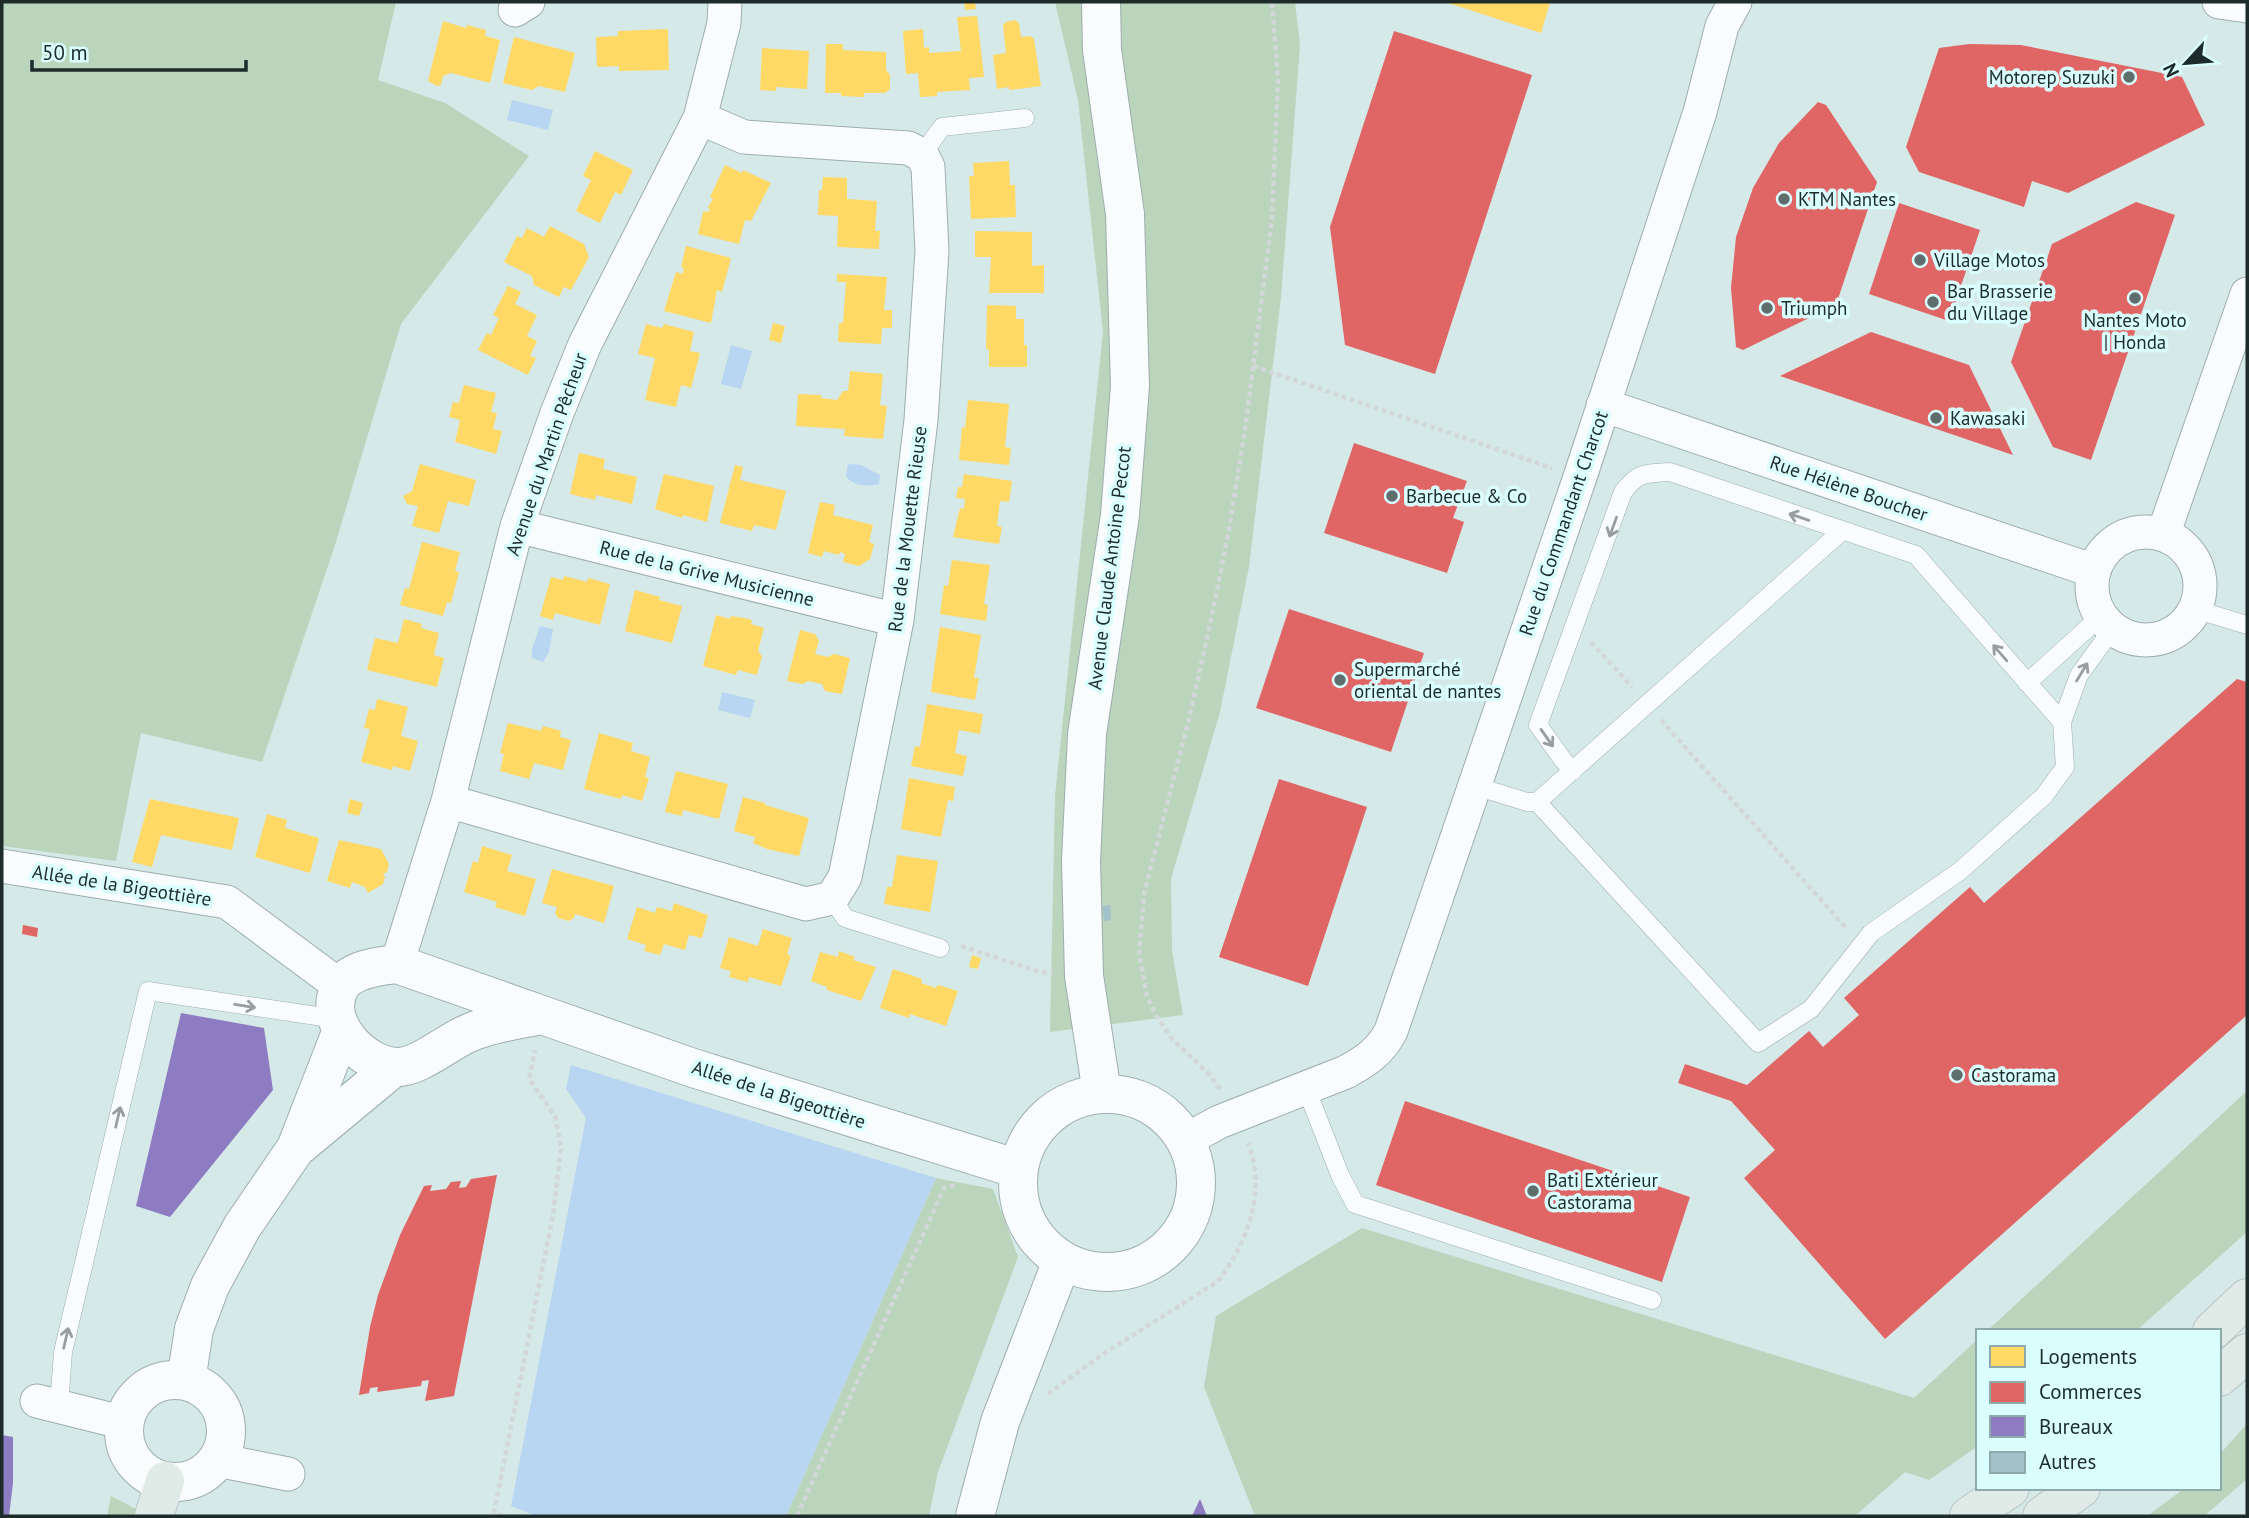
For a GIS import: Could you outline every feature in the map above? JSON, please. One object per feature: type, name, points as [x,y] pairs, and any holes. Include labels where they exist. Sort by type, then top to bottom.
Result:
[{"type":"highway","points":[[2214,1329],[2247,1297]]},
{"type":"highway","points":[[2221,1375],[2247,1353]]},
{"type":"highway","points":[[154,1516],[165,1480]]},
{"type":"highway","points":[[1969,1516],[2007,1490]]},
{"type":"highway","points":[[2042,1516],[2078,1490]]},
{"type":"main road","name":"Avenue Claude Antoine Peccot","points":[[1101,2],[1102,50],[1125,214],[1130,386],[1120,515],[1087,734],[1080,861],[1084,976],[1102,1093]]},
{"type":"main road","points":[[296,1149],[340,1012],[364,968],[397,964]]},
{"type":"main road","name":"Allée de la Bigeottière","points":[[397,964],[693,1068],[1018,1169]]},
{"type":"main road","points":[[340,1012],[356,1049],[371,1060],[394,1067],[410,1066],[470,1032],[542,1015]]},
{"type":"main road","points":[[186,1381],[194,1329],[209,1286],[242,1227],[296,1149],[394,1067]]},
{"type":"main road","points":[[1102,1093],[1127,1095],[1151,1104],[1171,1120],[1186,1140],[1196,1172],[1194,1205],[1180,1235],[1157,1258],[1126,1271],[1093,1272],[1062,1261],[1041,1244],[1026,1222],[1018,1196],[1018,1169],[1027,1140],[1046,1116],[1072,1100],[1102,1093]]},
{"type":"main road","points":[[975,1516],[1000,1422],[1062,1261]]},
{"type":"main road","points":[[169,1380],[186,1381],[208,1392],[223,1412],[226,1428],[224,1445],[217,1460],[207,1471],[180,1481],[165,1480],[138,1466],[125,1438],[125,1423],[130,1407],[140,1394],[153,1385],[169,1380]]},
{"type":"street","name":"Avenue du Martin Pêcheur","points":[[397,964],[448,801],[517,526],[585,344],[700,118],[718,54],[725,2]]},
{"type":"street","points":[[2219,2],[2247,6]]},
{"type":"street","name":"Rue du Commandant Charcot","points":[[1186,1140],[1219,1122],[1363,1063],[1384,1046],[1399,1011],[1580,477],[1700,113],[1726,10]]},
{"type":"street","points":[[700,118],[744,137],[908,148],[922,155]]},
{"type":"street","name":"Rue de la Mouette Rieuse","points":[[832,898],[845,877],[897,620],[921,420],[932,251],[928,167],[922,155]]},
{"type":"street","points":[[2163,535],[2247,294]]},
{"type":"street","name":"Rue Hélène Boucher","points":[[1603,405],[2094,571]]},
{"type":"street","name":"Rue de la Grive Musicienne","points":[[517,526],[897,620]]},
{"type":"street","points":[[2144,533],[2163,535],[2187,552],[2197,570],[2200,589],[2194,609],[2183,625],[2156,639],[2136,639],[2105,621],[2092,594],[2094,571],[2109,547],[2125,536],[2144,533]]},
{"type":"street","points":[[448,801],[806,904],[832,898]]},
{"type":"street","name":"Allée de la Bigeottière","points":[[2,866],[228,902],[340,1012]]},
{"type":"street","points":[[48,1404],[125,1423]]},
{"type":"street","points":[[217,1460],[288,1474]]},
{"type":"lane","points":[[922,155],[942,127],[1025,118]]},
{"type":"lane","points":[[1573,771],[1538,725],[1623,492],[1631,481],[1644,473],[1670,472],[1916,555],[2062,722]]},
{"type":"lane","points":[[1475,786],[1527,802],[1537,802],[1842,531]]},
{"type":"lane","points":[[2194,609],[2247,625]]},
{"type":"lane","points":[[1537,802],[1758,1043],[1811,1009],[1871,933],[1961,871],[2044,796],[2065,767],[2062,722],[2079,675],[2106,638],[2105,621]]},
{"type":"lane","points":[[2027,683],[2105,621]]},
{"type":"lane","points":[[832,898],[845,918],[940,948]]},
{"type":"lane","points":[[48,1404],[63,1352],[148,991],[340,1012]]},
{"type":"lane","points":[[1306,1088],[1340,1175],[1355,1204],[1651,1300]]},
{"type":"path","points":[[1043,1400],[1103,1354],[1217,1282],[1231,1265],[1242,1244],[1252,1213],[1255,1186],[1250,1149],[1236,1115],[1210,1075],[1172,1039],[1157,1017],[1147,996],[1139,954],[1144,894],[1188,723],[1229,530],[1253,366],[1272,218],[1278,79],[1272,2]]},
{"type":"path","points":[[1253,366],[1580,477]]},
{"type":"path","points":[[1576,624],[1847,928],[1871,933]]},
{"type":"path","points":[[940,948],[956,944],[1040,972],[1058,974]]},
{"type":"path","points":[[503,1516],[495,1512],[553,1215],[561,1147],[555,1116],[529,1079],[542,1015]]},
{"type":"path","points":[[797,1516],[944,1188],[959,1184]]},
{"type":"green space","points":[[2,2],[396,2],[378,80],[445,103],[529,156],[401,324],[335,545],[262,762],[141,733],[116,861],[2,846]]},
{"type":"green space","points":[[1055,2],[1295,2],[1300,45],[1281,297],[1249,567],[1220,712],[1171,879],[1172,950],[1183,1015],[1050,1032],[1055,796],[1103,332],[1078,100]]},
{"type":"green space","points":[[2247,1091],[2247,1232],[2138,1329],[1989,1329]]},
{"type":"green space","points":[[936,1178],[993,1189],[1018,1257],[938,1472],[929,1516],[786,1516]]},
{"type":"green space","points":[[1362,1228],[1914,1398],[1976,1341],[1976,1447],[1929,1480],[1905,1472],[1855,1516],[1255,1516],[1204,1387],[1216,1316]]},
{"type":"green space","points":[[2247,1424],[2247,1479],[2204,1516],[2147,1516],[2182,1490],[2221,1490],[2221,1453]]},
{"type":"green space","points":[[111,1496],[149,1516],[107,1516]]},
{"type":"water","points":[[512,100],[553,110],[548,130],[507,120]]},
{"type":"water","points":[[731,345],[752,351],[741,389],[721,384]]},
{"type":"water","points":[[848,464],[861,465],[880,475],[879,484],[852,482],[846,476]]},
{"type":"water","points":[[540,626],[553,629],[549,652],[543,662],[532,658],[532,649]]},
{"type":"water","points":[[722,692],[755,700],[750,718],[718,710]]},
{"type":"water","points":[[571,1065],[936,1178],[786,1516],[536,1516],[511,1506],[586,1118],[566,1089]]},
{"type":"building: Logements","points":[[964,2],[975,2],[976,9],[965,10]]},
{"type":"building: Logements","points":[[1445,2],[1550,2],[1541,33]]},
{"type":"building: Logements","points":[[977,16],[984,77],[969,78],[970,90],[937,92],[937,96],[920,97],[918,73],[906,74],[903,31],[923,29],[924,48],[929,47],[929,53],[961,51],[957,17]]},
{"type":"building: Logements","points":[[1015,20],[1019,23],[1021,37],[1030,36],[1034,39],[1041,86],[997,89],[993,55],[1006,53],[1003,25]]},
{"type":"building: Logements","points":[[443,21],[466,28],[467,25],[486,30],[485,36],[500,40],[490,83],[451,73],[443,76],[441,85],[437,86],[428,81]]},
{"type":"building: Logements","points":[[668,29],[669,70],[619,71],[619,66],[597,67],[596,37],[618,36],[618,31]]},
{"type":"building: Logements","points":[[514,37],[575,53],[565,92],[539,86],[532,90],[503,83]]},
{"type":"building: Logements","points":[[826,44],[843,44],[843,50],[886,52],[890,89],[885,93],[864,93],[864,97],[825,93]]},
{"type":"building: Logements","points":[[762,48],[809,51],[807,89],[776,87],[776,91],[760,90]]},
{"type":"building: Logements","points":[[595,151],[633,170],[621,195],[615,192],[600,223],[576,211],[591,180],[583,176]]},
{"type":"building: Logements","points":[[1009,161],[1010,185],[1015,185],[1016,217],[971,219],[969,176],[974,176],[973,163]]},
{"type":"building: Logements","points":[[725,165],[771,183],[751,221],[745,220],[739,244],[698,234],[703,212],[710,211],[708,207],[713,199],[710,197]]},
{"type":"building: Logements","points":[[823,177],[847,178],[847,199],[877,201],[875,231],[880,231],[879,249],[837,247],[838,216],[818,215],[819,190],[822,190]]},
{"type":"building: Logements","points":[[550,226],[584,244],[589,257],[571,290],[564,287],[559,297],[534,285],[532,276],[504,262],[517,236],[522,238],[527,228],[544,237]]},
{"type":"building: Logements","points":[[975,231],[1032,232],[1032,266],[1044,265],[1044,293],[989,293],[991,257],[975,257]]},
{"type":"building: Logements","points":[[686,246],[731,258],[722,292],[717,290],[711,323],[664,311],[676,272],[682,274]]},
{"type":"building: Logements","points":[[837,274],[887,277],[884,310],[892,310],[892,328],[882,328],[881,344],[838,342],[839,323],[843,323],[846,282],[837,282]]},
{"type":"building: Logements","points":[[508,286],[521,292],[515,304],[537,315],[527,336],[537,341],[530,356],[536,358],[528,375],[478,350],[487,333],[491,335],[499,318],[493,315]]},
{"type":"building: Logements","points":[[987,305],[1016,306],[1016,319],[1024,319],[1027,367],[989,367],[989,349],[986,349]]},
{"type":"building: Logements","points":[[773,323],[785,326],[781,343],[769,340]]},
{"type":"building: Logements","points":[[646,324],[662,328],[664,324],[694,332],[690,351],[700,353],[691,388],[681,385],[676,407],[645,400],[655,358],[638,354]]},
{"type":"building: Logements","points":[[850,371],[883,374],[880,405],[887,406],[883,439],[844,436],[845,429],[796,426],[798,394],[821,395],[821,398],[837,400],[843,391],[848,391]]},
{"type":"building: Logements","points":[[464,385],[496,393],[491,412],[497,413],[493,429],[502,431],[496,454],[455,442],[460,420],[449,417],[453,402],[459,403]]},
{"type":"building: Logements","points":[[968,400],[1009,404],[1005,447],[1011,448],[1009,465],[959,460]]},
{"type":"building: Logements","points":[[579,453],[605,459],[603,469],[637,477],[632,504],[596,495],[595,500],[570,494]]},
{"type":"building: Logements","points":[[420,464],[476,480],[469,506],[448,501],[439,533],[412,526],[418,506],[407,504],[403,496],[412,491]]},
{"type":"building: Logements","points":[[735,465],[743,467],[740,480],[786,491],[776,530],[754,525],[752,531],[720,523]]},
{"type":"building: Logements","points":[[664,474],[714,486],[707,522],[683,515],[682,518],[655,509]]},
{"type":"building: Logements","points":[[964,474],[1012,481],[1009,502],[1000,501],[997,526],[1002,527],[999,544],[953,537],[960,508],[964,509],[965,499],[956,498],[958,487],[962,487]]},
{"type":"building: Logements","points":[[820,502],[835,505],[833,515],[873,525],[869,542],[874,544],[870,559],[859,566],[843,562],[845,554],[840,552],[839,555],[824,551],[822,557],[808,553]]},
{"type":"building: Logements","points":[[422,542],[460,552],[455,571],[459,572],[451,603],[447,602],[443,616],[400,605],[405,588],[409,589]]},
{"type":"building: Logements","points":[[952,560],[990,565],[984,604],[988,605],[986,621],[940,614],[944,585],[948,586]]},
{"type":"building: Logements","points":[[564,576],[587,582],[588,578],[610,584],[600,625],[555,613],[553,620],[540,616],[551,577],[563,580]]},
{"type":"building: Logements","points":[[635,590],[682,606],[672,643],[625,631]]},
{"type":"building: Logements","points":[[716,615],[752,620],[751,624],[764,628],[758,651],[762,656],[757,675],[738,670],[736,675],[703,666]]},
{"type":"building: Logements","points":[[404,619],[439,633],[434,655],[444,658],[437,687],[367,670],[375,638],[398,643]]},
{"type":"building: Logements","points":[[940,627],[981,635],[974,678],[979,678],[975,700],[931,692]]},
{"type":"building: Logements","points":[[800,630],[815,634],[819,641],[815,654],[828,657],[834,654],[850,658],[842,694],[825,691],[822,684],[787,681]]},
{"type":"building: Logements","points":[[377,699],[408,707],[401,736],[418,741],[410,771],[393,766],[392,770],[361,762],[370,729],[364,728],[369,709],[375,710]]},
{"type":"building: Logements","points":[[927,704],[983,714],[980,734],[959,730],[955,753],[967,756],[963,776],[911,766],[915,746],[920,747]]},
{"type":"building: Logements","points":[[508,723],[541,731],[543,726],[561,731],[560,737],[571,740],[563,770],[534,763],[529,779],[500,771],[504,754],[500,753]]},
{"type":"building: Logements","points":[[599,733],[633,743],[631,751],[650,757],[645,777],[649,778],[642,801],[622,795],[621,799],[584,789]]},
{"type":"building: Logements","points":[[676,771],[728,784],[719,819],[683,810],[682,816],[665,812]]},
{"type":"building: Logements","points":[[909,778],[955,787],[953,801],[948,800],[941,837],[901,829]]},
{"type":"building: Logements","points":[[743,797],[809,818],[799,856],[767,849],[753,843],[755,837],[734,831]]},
{"type":"building: Logements","points":[[150,799],[239,818],[232,850],[161,835],[152,867],[132,862]]},
{"type":"building: Logements","points":[[350,799],[363,803],[359,816],[347,813]]},
{"type":"building: Logements","points":[[267,814],[287,820],[285,828],[319,838],[310,873],[255,857]]},
{"type":"building: Logements","points":[[339,840],[381,849],[389,864],[387,872],[383,874],[383,884],[368,893],[365,887],[352,882],[350,888],[327,881]]},
{"type":"building: Logements","points":[[482,846],[512,855],[507,871],[536,879],[525,916],[495,907],[497,902],[464,892],[473,861],[478,863]]},
{"type":"building: Logements","points":[[897,855],[938,861],[930,912],[884,904],[887,887],[892,887]]},
{"type":"building: Logements","points":[[552,869],[614,886],[604,923],[575,914],[569,921],[558,918],[555,913],[557,907],[542,903]]},
{"type":"building: Logements","points":[[674,903],[708,915],[702,938],[689,935],[685,950],[664,944],[660,955],[644,951],[646,945],[627,939],[637,907],[655,913],[657,907],[672,911]]},
{"type":"building: Logements","points":[[763,929],[792,938],[787,954],[791,956],[781,986],[749,977],[748,982],[729,977],[731,971],[720,968],[729,937],[758,946]]},
{"type":"building: Logements","points":[[839,951],[855,957],[853,960],[876,967],[861,1001],[827,990],[827,987],[811,981],[820,952],[838,957]]},
{"type":"building: Logements","points":[[972,955],[981,958],[978,969],[969,967]]},
{"type":"building: Logements","points":[[893,969],[922,979],[921,983],[958,991],[946,1026],[910,1014],[909,1018],[880,1008]]},
{"type":"building: Commerces","points":[[1394,31],[1532,75],[1435,374],[1345,345],[1330,227]]},
{"type":"building: Commerces","points":[[1969,44],[2021,45],[2182,77],[2205,125],[2068,193],[2032,181],[2024,207],[1919,172],[1906,147],[1939,48]]},
{"type":"building: Commerces","points":[[1818,102],[1826,105],[1877,182],[1836,305],[1743,350],[1736,347],[1731,288],[1736,237],[1753,188],[1779,143]]},
{"type":"building: Commerces","points":[[2136,202],[2175,215],[2091,460],[2053,447],[2011,362],[2052,244]]},
{"type":"building: Commerces","name":"Village Motos","points":[[1899,203],[1980,230],[1949,321],[1869,294]]},
{"type":"building: Commerces","points":[[1871,332],[1969,365],[2013,455],[1780,376]]},
{"type":"building: Commerces","name":"Barbecue & Co","points":[[1354,443],[1467,481],[1453,518],[1464,522],[1447,573],[1324,533]]},
{"type":"building: Commerces","name":"Supermarché oriental de nantes","points":[[1289,609],[1424,653],[1391,752],[1256,708]]},
{"type":"building: Commerces","points":[[2237,679],[2247,682],[2247,1015],[1885,1339],[1744,1178],[1775,1150],[1731,1101],[1678,1083],[1685,1064],[1747,1085],[1809,1031],[1823,1047],[1859,1015],[1844,998],[1970,887],[1984,903]]},
{"type":"building: Commerces","points":[[1279,779],[1367,807],[1308,986],[1219,957]]},
{"type":"building: Commerces","points":[[23,925],[38,928],[37,937],[22,934]]},
{"type":"building: Commerces","name":"Bati Extérieur Castorama","points":[[1405,1101],[1690,1197],[1662,1282],[1376,1185]]},
{"type":"building: Commerces","points":[[497,1175],[454,1396],[425,1401],[429,1380],[422,1381],[421,1386],[377,1392],[378,1387],[370,1388],[369,1393],[359,1395],[378,1295],[400,1235],[424,1186],[432,1185],[430,1191],[446,1189],[451,1182],[461,1181],[459,1188],[466,1187],[471,1179]]},
{"type":"building: Bureaux","points":[[181,1013],[264,1028],[273,1090],[170,1217],[136,1206]]},
{"type":"building: Bureaux","points":[[2,1435],[13,1437],[13,1483],[9,1516],[2,1516]]},
{"type":"building: Bureaux","points":[[1200,1499],[1207,1516],[1192,1516]]},
{"type":"building: Autres","points":[[1110,905],[1111,920],[1104,921],[1102,906]]},
{"type":"place","name":"Motorep Suzuki","points":[[2129,77]]},
{"type":"place","name":"KTM Nantes","points":[[1784,199]]},
{"type":"place","name":"Village Motos","points":[[1920,260]]},
{"type":"place","name":"Nantes Moto | Honda","points":[[2135,298]]},
{"type":"place","name":"Bar Brasserie du Village","points":[[1933,302]]},
{"type":"place","name":"Triumph","points":[[1767,308]]},
{"type":"place","name":"Kawasaki","points":[[1936,418]]},
{"type":"place","name":"Barbecue & Co","points":[[1392,496]]},
{"type":"place","name":"Supermarché oriental de nantes","points":[[1340,680]]},
{"type":"place","name":"Castorama","points":[[1957,1075]]},
{"type":"place","name":"Bati Extérieur Castorama","points":[[1533,1191]]}]
